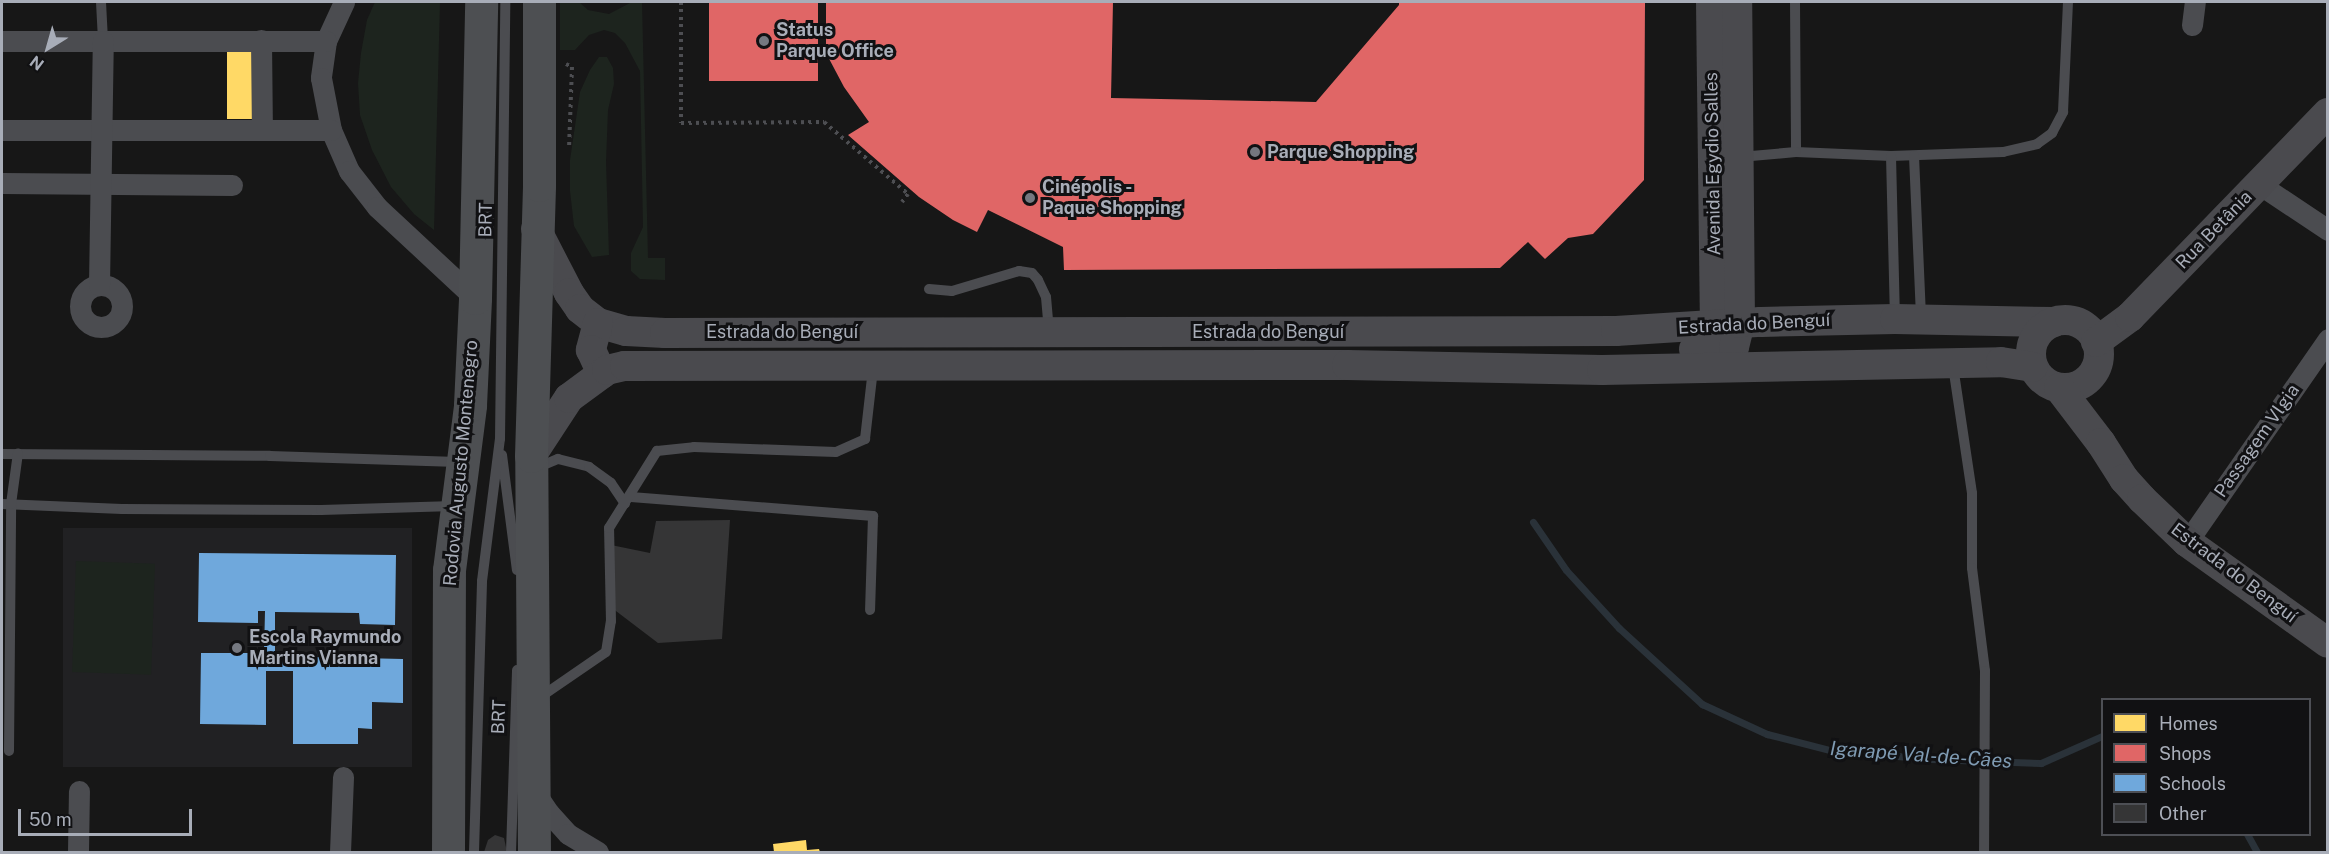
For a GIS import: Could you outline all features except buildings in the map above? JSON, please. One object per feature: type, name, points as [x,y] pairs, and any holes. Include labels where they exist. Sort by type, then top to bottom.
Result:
[{"type":"main road","name":"Rodovia Augusto Montenegro","points":[[448,852],[449,570],[455,506],[470,405],[475,298],[481,2]]},
{"type":"main road","points":[[534,852],[531,463],[539,185],[539,2]]},
{"type":"street","points":[[344,2],[326,41],[321,78],[332,130],[349,171],[377,207],[475,298]]},
{"type":"street","name":"Avenida Egydio Salles","points":[[1711,2],[1728,324]]},
{"type":"street","name":"Avenida Egydio Salles","points":[[1728,324],[1739,157],[1737,2]]},
{"type":"street","points":[[2192,25],[2195,2]]},
{"type":"street","points":[[261,40],[262,130]]},
{"type":"street","points":[[2,41],[326,41]]},
{"type":"street","points":[[99,285],[103,41]]},
{"type":"street","name":"Rua Betânia","points":[[2096,342],[2130,317],[2328,114]]},
{"type":"street","points":[[2,130],[332,130]]},
{"type":"street","points":[[2,183],[232,185]]},
{"type":"street","points":[[2259,184],[2328,230]]},
{"type":"street","name":"Estrada do Benguí","points":[[536,228],[568,293],[580,309],[598,323],[626,331],[665,333],[1616,331],[1728,324],[1908,320],[2054,322]]},
{"type":"street","points":[[2054,322],[2076,322],[2085,327],[2096,342],[2099,356],[2091,377],[2071,388],[2059,388],[2039,377],[2033,367],[2032,345],[2037,335],[2054,322]]},
{"type":"street","points":[[598,323],[591,350],[602,374]]},
{"type":"street","points":[[1602,370],[1626,356],[1649,350],[1734,347],[1728,324]]},
{"type":"street","points":[[1345,332],[1347,365]]},
{"type":"street","name":"Passagem Vlgia","points":[[2187,542],[2328,339]]},
{"type":"street","name":"Estrada do Benguí","points":[[531,463],[569,398],[602,374],[625,366],[1347,365],[1602,370],[2001,362],[2033,367]]},
{"type":"street","name":"Estrada do Benguí","points":[[2091,377],[2101,442]]},
{"type":"street","name":"Estrada do Benguí","points":[[2059,388],[2101,442],[2124,480],[2187,542],[2328,643]]},
{"type":"street","points":[[340,852],[343,777]]},
{"type":"street","points":[[534,790],[549,813],[568,834],[597,852]]},
{"type":"street","points":[[78,852],[79,791]]},
{"type":"lane","points":[[101,2],[103,41]]},
{"type":"lane","name":"BRT","points":[[474,852],[482,580],[500,439],[505,2]]},
{"type":"lane","points":[[1795,2],[1796,152]]},
{"type":"lane","points":[[1739,157],[1796,152],[1891,156],[2003,153],[2037,144],[2052,133],[2063,112],[2068,2]]},
{"type":"lane","points":[[1891,156],[1908,320]]},
{"type":"lane","points":[[1908,320],[1914,156]]},
{"type":"lane","points":[[929,289],[951,291],[1019,271],[1032,273],[1046,297],[1049,332]]},
{"type":"lane","points":[[1952,362],[1972,494],[1972,568],[1985,671],[1984,852]]},
{"type":"lane","points":[[533,702],[606,652],[611,621],[609,528],[628,501],[657,451],[694,447],[836,452],[865,439],[873,365]]},
{"type":"lane","name":"BRT","points":[[500,439],[519,586]]},
{"type":"lane","points":[[9,751],[6,504],[18,453]]},
{"type":"lane","points":[[2,454],[270,456],[462,463]]},
{"type":"lane","points":[[531,463],[558,459],[589,467],[611,483],[628,501],[873,516],[870,610]]},
{"type":"lane","points":[[6,504],[122,509],[310,510],[455,506]]},
{"type":"lane","name":"BRT","points":[[512,852],[517,658]]},
{"type":"path","points":[[681,2],[681,123],[824,122],[908,194],[902,202]]},
{"type":"shaded area","points":[[375,2],[440,2],[434,230],[414,214],[391,187],[372,150],[360,115],[358,83],[361,53],[367,20]]},
{"type":"shaded area","points":[[560,2],[579,2],[588,10],[609,14],[632,2],[642,2],[648,258],[665,258],[665,280],[640,279],[631,271],[631,253],[643,227],[640,71],[625,43],[615,33],[604,30],[589,35],[575,50],[560,50]]},
{"type":"shaded area","points":[[599,57],[607,57],[613,68],[614,84],[608,110],[606,162],[609,255],[592,257],[574,226],[570,191],[570,160],[580,92]]},
{"type":"shaded area","name":"Escola Raymundo Martins Vianna","points":[[63,528],[412,528],[412,767],[63,767]]},
{"type":"shaded area","points":[[76,561],[155,564],[151,675],[72,672]]},
{"type":"waterway","name":"Igarapé Val-de-Cães","points":[[1533,522],[1566,570],[1619,628],[1702,704],[1767,734],[1830,750],[1931,759],[2041,763],[2101,736]]},
{"type":"waterway","name":"Igarapé Val-de-Cães","points":[[2248,836],[2257,852]]},
{"type":"place","name":"Status Parque Office","points":[[764,41]]},
{"type":"place","name":"Parque Shopping","points":[[1255,152]]},
{"type":"place","name":"Cinépolis - Paque Shopping","points":[[1030,198]]},
{"type":"place","name":"Escola Raymundo Martins Vianna","points":[[237,648]]}]
